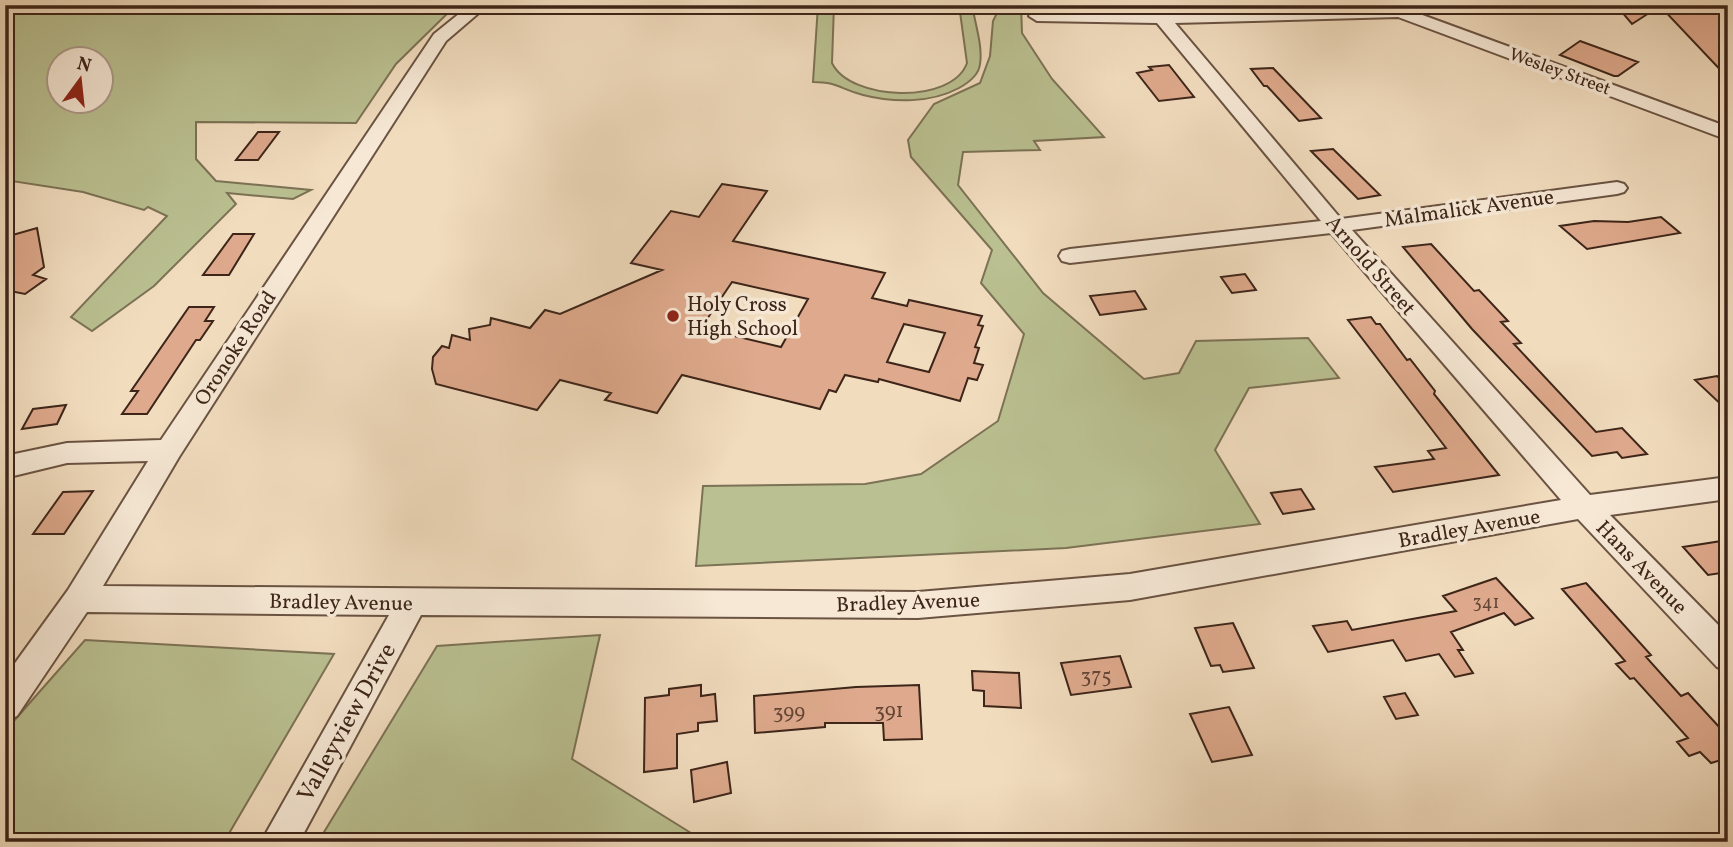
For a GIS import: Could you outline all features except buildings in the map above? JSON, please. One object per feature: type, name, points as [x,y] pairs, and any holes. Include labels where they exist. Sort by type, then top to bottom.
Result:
[{"type":"street","name":"Oronoke Road","points":[[5,705],[79,599],[169,450],[440,38],[480,5]]},
{"type":"street","points":[[1037,16],[1162,18],[1397,8]]},
{"type":"street","name":"Wesley Street","points":[[1397,8],[1728,134]]},
{"type":"street","name":"Arnold Street","points":[[1162,18],[1336,226],[1584,507]]},
{"type":"street","name":"Malmalick Avenue","points":[[1070,256],[1336,226],[1617,188]]},
{"type":"street","points":[[5,467],[67,453],[169,450]]},
{"type":"street","name":"Bradley Avenue","points":[[79,599],[918,605],[1130,587],[1584,507],[1728,488]]},
{"type":"street","name":"Hans Avenue","points":[[1584,507],[1728,657]]},
{"type":"street","name":"Valleyview Drive","points":[[279,842],[412,603]]},
{"type":"green space","points":[[5,5],[456,5],[396,64],[356,123],[196,122],[196,159],[216,181],[311,190],[293,199],[227,193],[236,204],[154,286],[92,331],[71,317],[167,216],[148,207],[144,210],[83,192],[5,180]]},
{"type":"green space","points":[[818,5],[834,5],[832,63],[842,76],[879,91],[901,93],[942,86],[958,77],[967,63],[959,5],[972,5],[981,57],[978,72],[966,84],[948,93],[912,100],[875,98],[834,85],[813,82]]},
{"type":"green space","points":[[1001,5],[1021,5],[1022,33],[1052,79],[1104,137],[1034,141],[1040,150],[963,152],[958,185],[1043,293],[1144,379],[1179,373],[1196,341],[1308,338],[1339,378],[1249,388],[1215,450],[1260,524],[1066,548],[696,566],[703,486],[865,484],[921,474],[998,421],[1024,334],[981,283],[992,250],[911,157],[908,140],[934,104],[980,83],[990,56],[993,21]]},
{"type":"green space","points":[[600,635],[572,759],[691,833],[679,842],[318,842],[437,646]]},
{"type":"green space","points":[[85,640],[334,654],[224,842],[5,842],[5,731]]},
{"type":"place","name":"Holy Cross High School","points":[[673,316]]}]
